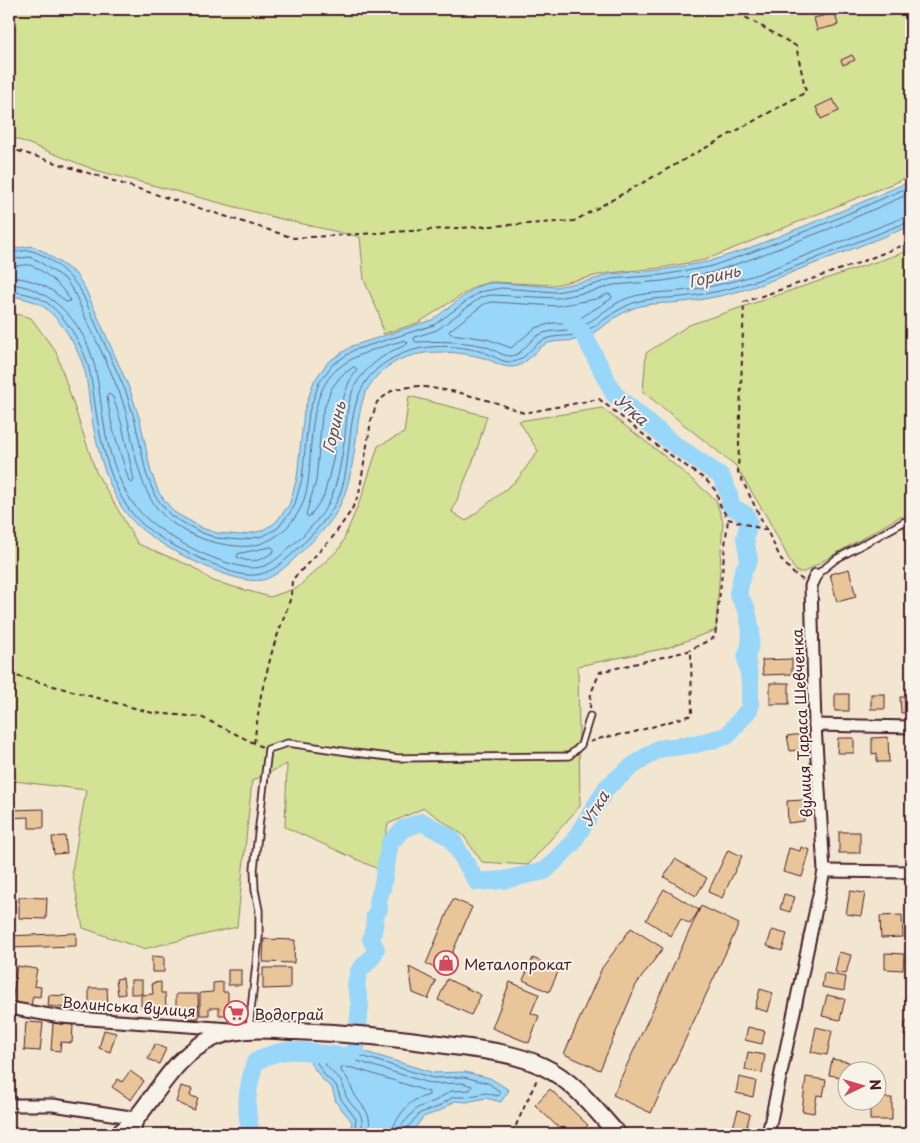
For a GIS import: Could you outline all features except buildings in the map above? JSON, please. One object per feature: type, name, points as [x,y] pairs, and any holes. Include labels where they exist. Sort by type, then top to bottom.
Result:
[{"type":"main road","points":[[119,1134],[137,1118],[172,1070],[190,1052],[215,1037],[248,1030],[344,1033],[390,1037],[518,1057],[543,1066],[559,1075],[578,1090],[617,1134]]},
{"type":"street","name":"вулиця Тараса Шевченка","points":[[768,1134],[824,871],[815,725],[811,586],[816,575]]},
{"type":"street","points":[[815,725],[911,727]]},
{"type":"street","points":[[824,871],[911,872]]},
{"type":"street","name":"Волинська вулиця","points":[[9,1008],[62,1017],[248,1030]]},
{"type":"street","points":[[9,1105],[53,1105],[137,1118],[134,1134]]},
{"type":"lane","points":[[816,575],[836,559],[911,518]]},
{"type":"lane","points":[[248,1030],[259,937],[254,869],[268,749],[288,743],[398,758],[569,756],[581,745],[590,716]]},
{"type":"path","points":[[9,148],[294,238],[574,221],[806,92],[796,46],[731,9]]},
{"type":"path","points":[[811,586],[794,574],[781,560],[738,472],[744,302],[847,267],[911,242]]},
{"type":"path","points":[[254,743],[261,695],[273,648],[291,598],[292,580],[332,538],[351,511],[359,494],[371,422],[377,402],[394,389],[420,386],[457,392],[524,413],[599,399],[706,480],[716,491],[728,519],[715,637],[691,650],[600,672],[591,693],[590,716]]},
{"type":"path","points":[[728,519],[766,530]]},
{"type":"path","points":[[581,745],[692,715],[691,650]]},
{"type":"path","points":[[9,674],[153,713],[201,718],[268,749]]},
{"type":"path","points":[[512,1134],[543,1066]]},
{"type":"green space","points":[[9,9],[911,9],[911,176],[705,260],[660,268],[608,273],[554,285],[491,282],[476,286],[418,323],[383,334],[379,314],[364,280],[360,237],[281,219],[95,170],[9,136]]},
{"type":"green space","points":[[911,250],[911,560],[901,516],[804,572],[797,572],[767,517],[735,465],[643,392],[646,353],[689,325]]},
{"type":"green space","points":[[9,312],[31,318],[56,352],[96,472],[138,544],[191,566],[213,581],[270,597],[297,588],[340,548],[362,496],[378,446],[404,433],[409,396],[487,416],[475,456],[452,512],[466,521],[517,480],[538,451],[519,421],[602,408],[663,455],[716,500],[723,522],[716,630],[667,648],[578,666],[580,806],[528,865],[482,862],[463,835],[424,808],[388,824],[378,869],[285,827],[287,764],[252,781],[237,927],[143,949],[83,928],[72,871],[86,790],[14,781],[9,782]]},
{"type":"water","name":"Горинь","points":[[911,181],[911,226],[762,284],[713,297],[635,307],[583,338],[546,344],[517,366],[503,366],[484,358],[467,354],[440,352],[413,355],[388,366],[367,389],[361,405],[349,480],[344,496],[333,518],[322,532],[286,566],[266,579],[256,581],[232,577],[194,561],[159,542],[132,520],[116,497],[104,469],[98,449],[86,376],[68,334],[44,307],[35,302],[9,295],[9,249],[32,246],[43,251],[75,273],[85,288],[130,390],[140,420],[151,472],[159,493],[174,512],[202,528],[217,533],[241,535],[261,531],[275,523],[289,505],[297,478],[304,411],[314,381],[328,362],[352,346],[432,320],[476,287],[489,283],[555,287],[592,280],[610,274],[661,270],[707,262],[747,249]]},
{"type":"water","points":[[319,1047],[356,1049],[434,1073],[465,1072],[490,1078],[509,1090],[501,1102],[486,1098],[466,1102],[455,1101],[440,1111],[423,1117],[413,1131],[407,1134],[349,1134],[352,1122],[336,1102],[332,1088],[310,1063]]},
{"type":"waterway","name":"Утка","points":[[252,1134],[247,1107],[250,1080],[255,1062],[280,1052],[302,1051],[348,1056],[356,1049],[360,1005],[356,985],[359,971],[373,956],[376,949],[371,939],[375,915],[379,909],[378,900],[382,889],[390,843],[403,829],[422,822],[451,838],[477,882],[503,880],[545,871],[572,844],[607,787],[631,767],[658,749],[696,744],[727,736],[750,708],[750,682],[746,657],[750,645],[751,631],[747,610],[738,594],[743,572],[749,560],[745,538],[749,522],[746,515],[731,506],[729,494],[721,476],[671,442],[614,394],[585,337],[571,319]]},
{"type":"place","name":"Металопрокат","points":[[446,963]]},
{"type":"place","name":"Водограй","points":[[236,1013]]}]
